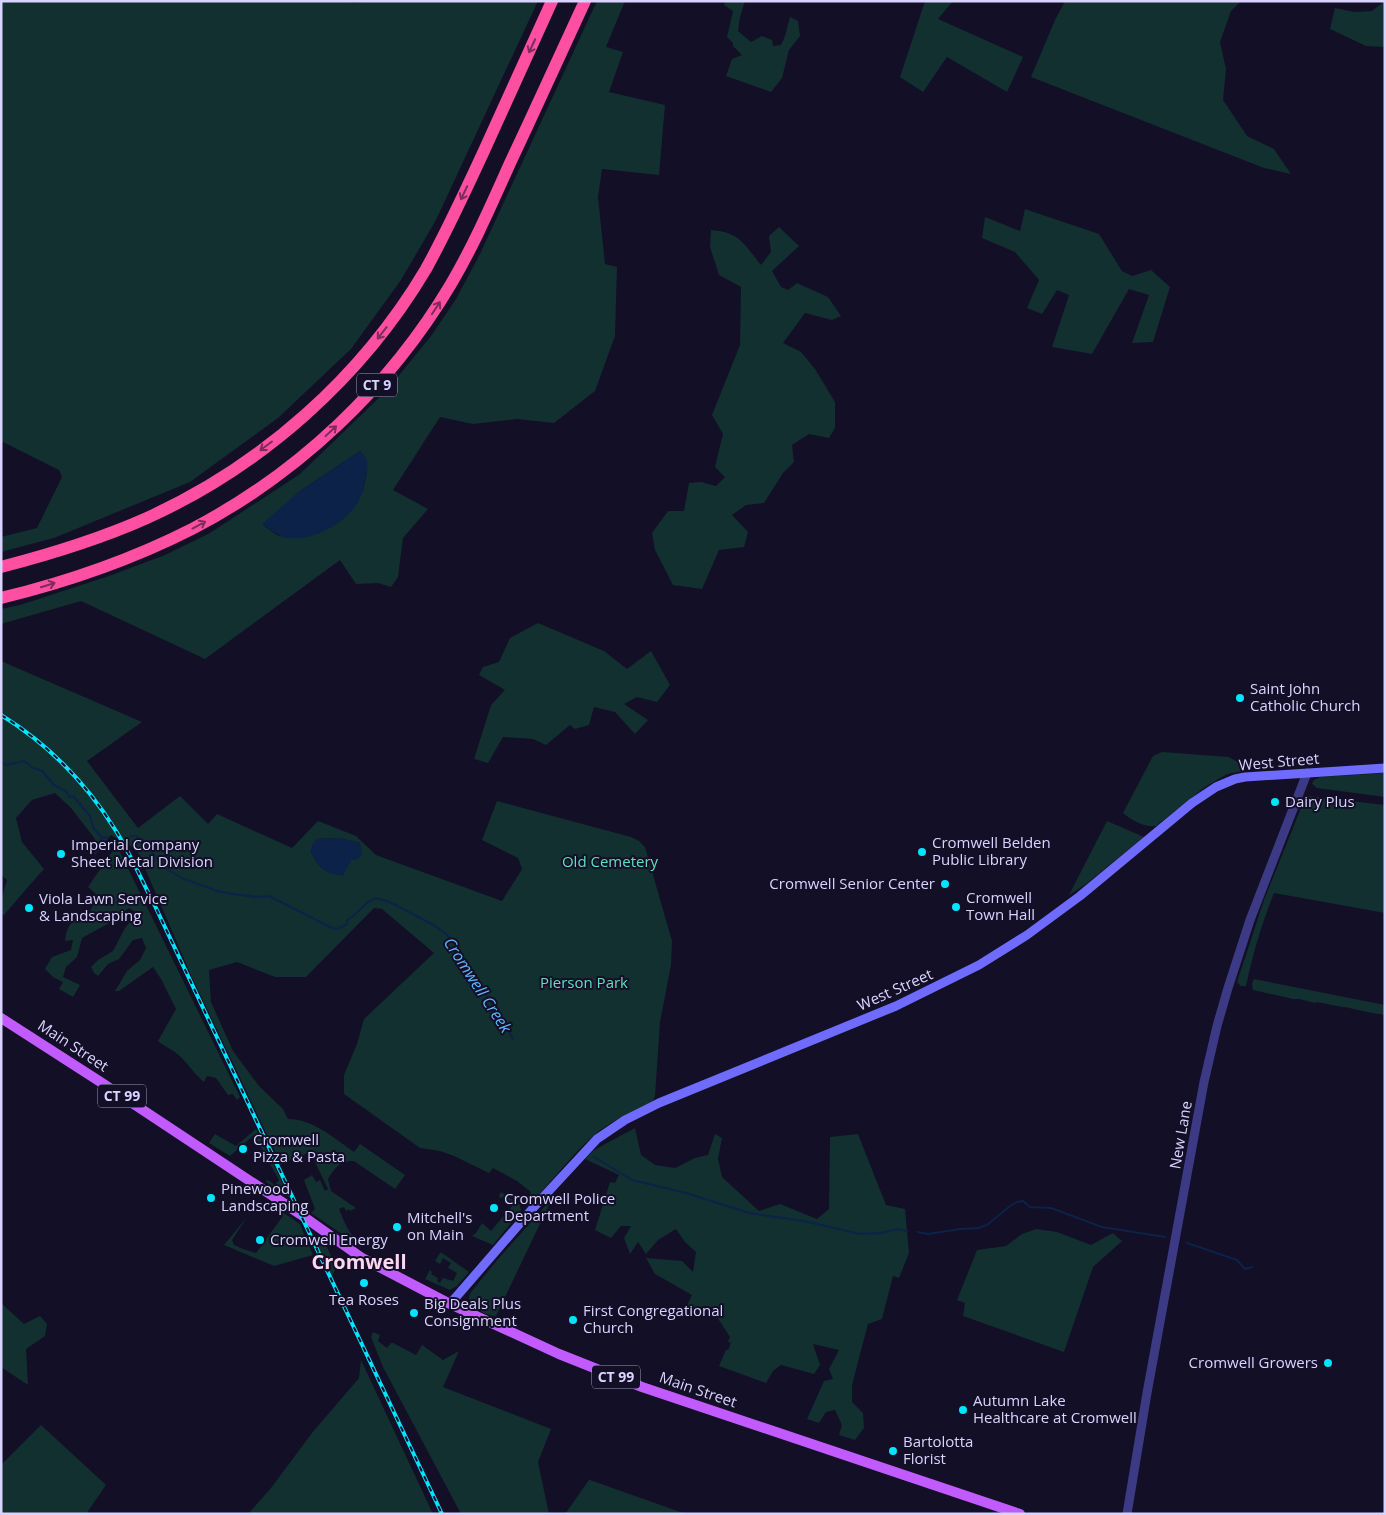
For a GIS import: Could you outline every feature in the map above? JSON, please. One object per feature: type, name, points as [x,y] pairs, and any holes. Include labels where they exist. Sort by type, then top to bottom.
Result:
[{"type":"highway","name":"CT 9","points":[[1,567],[90,541],[136,523],[188,498],[256,455],[290,428],[333,388],[384,330],[407,298],[430,260],[456,211],[552,1]]},
{"type":"highway","name":"CT 9","points":[[1,598],[60,582],[107,566],[156,546],[206,522],[251,494],[286,469],[356,407],[407,349],[460,269],[585,1]]},
{"type":"main road","name":"West Street","points":[[450,1304],[576,1160],[610,1128],[659,1103],[896,1006],[978,965],[1027,935],[1080,896],[1185,809],[1216,787],[1245,777],[1385,768]]},
{"type":"main road","name":"Main Street","points":[[1,1018],[300,1214],[362,1258],[450,1304],[559,1354],[615,1377],[1020,1514]]},
{"type":"street","name":"New Lane","points":[[1127,1514],[1147,1393],[1201,1098],[1217,1026],[1250,920],[1307,773]]},
{"type":"green space","points":[[1,1],[351,1],[351,3],[370,1],[538,1],[436,220],[401,280],[351,349],[278,418],[190,482],[54,538],[1,552],[1,537],[37,528],[62,477],[59,470],[1,441]]},
{"type":"green space","points":[[597,1],[625,1],[606,47],[623,52],[609,92],[665,105],[659,175],[602,169],[598,197],[605,264],[617,267],[615,336],[595,391],[554,423],[517,419],[473,424],[440,417],[393,490],[428,509],[403,538],[398,577],[391,587],[378,583],[356,584],[340,560],[205,659],[81,601],[1,624],[1,609],[20,605],[109,576],[165,555],[210,533],[300,474],[387,390],[431,336],[456,299],[479,256]],"holes":[[[360,451],[367,466],[363,491],[289,538],[277,535],[263,525],[300,491]]]},
{"type":"green space","points":[[725,1],[745,1],[738,31],[751,42],[762,36],[772,40],[773,46],[781,45],[790,17],[798,21],[800,36],[789,50],[782,78],[771,92],[726,76],[732,59],[742,55],[727,37],[733,11],[724,5]]},
{"type":"green space","points":[[925,1],[953,1],[938,19],[1023,57],[1007,92],[947,57],[923,92],[900,77]]},
{"type":"green space","points":[[1065,1],[1241,1],[1231,11],[1220,42],[1226,69],[1223,100],[1247,136],[1274,149],[1291,174],[1264,168],[1031,77]]},
{"type":"green space","points":[[1385,1],[1385,47],[1366,46],[1330,29],[1335,8],[1354,12],[1372,11]]},
{"type":"green space","points":[[1025,209],[1099,234],[1122,271],[1132,276],[1151,270],[1170,287],[1153,342],[1132,343],[1149,295],[1129,289],[1092,354],[1052,347],[1069,295],[1057,290],[1042,314],[1027,308],[1039,280],[1015,252],[982,238],[985,217],[1020,231]]},
{"type":"green space","points":[[779,227],[799,246],[772,271],[781,287],[788,290],[797,283],[828,297],[841,316],[832,320],[805,313],[783,343],[801,352],[815,369],[835,402],[835,428],[829,438],[809,434],[792,445],[794,462],[783,473],[764,503],[746,505],[732,515],[748,532],[744,547],[719,550],[702,589],[673,585],[655,550],[652,533],[668,511],[684,511],[689,483],[701,482],[716,486],[725,477],[715,467],[723,434],[712,415],[740,345],[741,287],[719,275],[710,247],[711,230],[729,233],[741,240],[761,265],[771,252],[769,236]]},
{"type":"green space","points":[[538,623],[604,651],[627,669],[651,651],[670,685],[657,702],[637,697],[624,704],[648,720],[635,734],[615,712],[594,707],[589,725],[575,729],[570,725],[546,745],[533,739],[503,737],[488,763],[474,759],[491,705],[505,690],[479,675],[483,667],[499,662],[510,638]]},
{"type":"green space","points":[[1,661],[142,722],[87,761],[138,828],[180,796],[208,824],[217,814],[292,848],[318,821],[356,836],[376,855],[502,901],[522,869],[518,858],[482,840],[497,801],[631,837],[645,847],[672,941],[671,965],[660,1022],[655,1096],[653,1101],[599,1131],[574,1155],[536,1198],[528,1196],[531,1192],[517,1181],[493,1168],[489,1173],[454,1156],[440,1151],[420,1148],[344,1094],[344,1075],[357,1044],[364,1019],[434,953],[382,909],[374,908],[306,977],[275,977],[237,962],[209,970],[211,1002],[233,1051],[259,1086],[283,1109],[288,1119],[306,1122],[315,1126],[354,1152],[360,1144],[405,1175],[395,1189],[354,1161],[349,1161],[341,1164],[330,1175],[328,1179],[331,1191],[356,1208],[350,1211],[349,1209],[346,1211],[344,1207],[339,1209],[346,1225],[357,1241],[362,1236],[364,1237],[358,1245],[311,1213],[315,1209],[304,1180],[312,1175],[316,1182],[320,1180],[325,1191],[328,1189],[310,1152],[281,1164],[191,975],[137,850],[111,835],[95,855],[95,839],[71,808],[55,793],[32,800],[16,818],[22,842],[44,869],[4,915],[1,914],[1,900],[7,880],[1,875]],"holes":[[[339,838],[360,843],[357,860],[351,860],[343,875],[331,873],[323,869],[316,862],[311,851],[317,839]]]},
{"type":"green space","points":[[1162,752],[1229,757],[1239,763],[1244,771],[1227,774],[1205,787],[1156,826],[1147,826],[1134,821],[1123,813],[1153,756]]},
{"type":"green space","points":[[1385,773],[1385,797],[1317,788],[1312,784],[1314,780],[1320,777]]},
{"type":"green space","points":[[1308,796],[1385,805],[1385,913],[1274,893],[1258,939],[1246,986],[1241,986],[1237,982],[1264,900],[1305,798]]},
{"type":"green space","points":[[1107,821],[1144,837],[1086,884],[1069,895]]},
{"type":"green space","points":[[114,849],[119,850],[240,1097],[237,1100],[233,1094],[228,1095],[216,1078],[207,1076],[204,1082],[179,1055],[158,1041],[176,1009],[153,967],[119,991],[115,991],[127,971],[140,960],[146,948],[142,938],[133,940],[119,959],[108,964],[98,976],[94,973],[91,967],[98,960],[113,951],[125,928],[137,913],[129,908],[113,921],[82,938],[77,957],[66,967],[63,977],[80,985],[73,997],[59,989],[63,982],[53,977],[45,969],[52,957],[71,950],[73,940],[65,941],[67,930],[75,920],[89,914],[97,895],[88,887]]},
{"type":"green space","points":[[1254,979],[1385,1005],[1385,1015],[1253,990],[1252,984]]},
{"type":"green space","points":[[635,1128],[641,1155],[655,1165],[675,1168],[695,1158],[708,1155],[715,1134],[722,1138],[718,1159],[722,1177],[759,1211],[780,1204],[817,1219],[829,1209],[830,1137],[858,1134],[886,1205],[905,1209],[909,1253],[899,1278],[893,1276],[882,1319],[868,1324],[852,1385],[852,1402],[863,1413],[864,1428],[855,1440],[839,1435],[842,1425],[835,1410],[826,1412],[819,1423],[807,1419],[824,1381],[833,1379],[829,1369],[839,1350],[813,1344],[820,1365],[814,1374],[781,1365],[773,1371],[766,1383],[719,1366],[731,1343],[728,1342],[730,1337],[717,1317],[699,1308],[684,1312],[692,1295],[655,1274],[646,1258],[682,1261],[693,1272],[696,1252],[685,1242],[676,1229],[658,1240],[646,1254],[638,1242],[630,1254],[624,1238],[631,1226],[621,1226],[611,1238],[595,1230],[610,1182],[615,1183],[619,1175],[585,1159],[594,1150]]},
{"type":"green space","points":[[256,1129],[290,1198],[265,1181],[268,1180],[275,1185],[279,1180],[254,1135],[230,1156],[209,1143],[215,1134],[236,1146]]},
{"type":"green space","points":[[501,1192],[520,1205],[521,1211],[493,1245],[472,1236],[482,1223],[491,1231],[512,1206],[502,1197],[500,1198]]},
{"type":"green space","points":[[269,1203],[300,1224],[313,1255],[274,1266],[224,1245],[247,1217],[232,1240],[234,1245],[256,1253],[283,1216],[268,1205]]},
{"type":"green space","points":[[546,1205],[549,1205],[496,1316],[477,1309],[470,1302],[469,1296],[471,1292]]},
{"type":"green space","points":[[1036,1229],[1057,1232],[1091,1245],[1113,1233],[1122,1241],[1093,1267],[1064,1352],[963,1316],[965,1303],[957,1300],[977,1250],[1006,1246],[1022,1234]]},
{"type":"green space","points":[[310,1232],[325,1242],[336,1268],[332,1276]]},
{"type":"green space","points":[[440,1253],[469,1272],[457,1286],[450,1290],[425,1279],[430,1270],[431,1274],[438,1278],[437,1281],[440,1283],[443,1278],[453,1281],[457,1273],[448,1268],[451,1263],[443,1258],[440,1264],[435,1261]]},
{"type":"green space","points":[[1,1303],[24,1324],[40,1316],[47,1324],[45,1336],[26,1349],[28,1385],[1,1367]]},
{"type":"green space","points":[[373,1332],[380,1335],[378,1341],[387,1348],[393,1343],[416,1355],[422,1345],[443,1360],[459,1351],[443,1387],[551,1429],[538,1462],[549,1514],[461,1514],[383,1367],[371,1337]]},
{"type":"green space","points":[[361,1360],[433,1514],[248,1514],[271,1488],[312,1433],[359,1378]]},
{"type":"green space","points":[[41,1425],[106,1485],[86,1514],[1,1514],[1,1465]]},
{"type":"green space","points":[[590,1480],[686,1514],[565,1514]]},
{"type":"water","points":[[360,451],[366,458],[367,473],[363,491],[358,502],[346,517],[328,529],[309,537],[299,538],[282,536],[262,524],[300,491]]},
{"type":"water","points":[[339,838],[360,843],[362,854],[357,860],[351,860],[343,876],[331,873],[319,866],[311,851],[313,843],[317,839]]},
{"type":"waterway","name":"Cromwell Creek","points":[[1,762],[6,765],[24,761],[31,767],[42,771],[54,785],[67,792],[69,797],[73,796],[90,816],[93,827],[102,838]]},
{"type":"waterway","name":"Cromwell Creek","points":[[130,836],[136,836],[152,852],[163,867],[182,878],[217,891],[257,897],[269,896],[332,928],[337,929],[346,925],[348,919],[374,899],[390,902],[426,921],[441,930],[452,940],[513,1039]]},
{"type":"waterway","points":[[95,853],[102,838],[108,837]]},
{"type":"waterway","points":[[594,1157],[632,1180],[686,1193],[749,1213],[804,1221],[860,1234],[881,1233],[898,1229],[907,1231]]},
{"type":"waterway","points":[[918,1232],[928,1234],[978,1228],[987,1225],[1010,1206],[1023,1201],[1030,1207],[1051,1208],[1102,1227],[1165,1237]]},
{"type":"waterway","points":[[1187,1243],[1237,1260],[1245,1269],[1252,1267]]},
{"type":"railway","points":[[1,715],[35,739],[65,766],[105,814],[127,849],[442,1514]]},
{"type":"place","name":"Saint John Catholic Church","points":[[1240,698]]},
{"type":"place","name":"Dairy Plus","points":[[1275,802]]},
{"type":"place","name":"Cromwell Belden Public Library","points":[[922,852]]},
{"type":"place","name":"Imperial Company Sheet Metal Division","points":[[61,854]]},
{"type":"place","name":"Cromwell Senior Center","points":[[945,884]]},
{"type":"place","name":"Cromwell Town Hall","points":[[956,907]]},
{"type":"place","name":"Viola Lawn Service & Landscaping","points":[[29,908]]},
{"type":"place","name":"Cromwell Pizza & Pasta","points":[[243,1149]]},
{"type":"place","name":"Pinewood Landscaping","points":[[211,1198]]},
{"type":"place","name":"Cromwell Police Department","points":[[494,1208]]},
{"type":"place","name":"Mitchell's on Main","points":[[397,1227]]},
{"type":"place","name":"Cromwell Energy","points":[[260,1240]]},
{"type":"place","name":"Tea Roses","points":[[364,1283]]},
{"type":"place","name":"Big Deals Plus Consignment","points":[[414,1313]]},
{"type":"place","name":"First Congregational Church","points":[[573,1320]]},
{"type":"place","name":"Cromwell Growers","points":[[1328,1363]]},
{"type":"place","name":"Autumn Lake Healthcare at Cromwell","points":[[963,1410]]},
{"type":"place","name":"Bartolotta Florist","points":[[893,1451]]},
{"type":"district","name":"Cromwell","points":[[359,1262]]},
{"type":"park label","name":"Old Cemetery","points":[[610,862]]},
{"type":"park label","name":"Pierson Park","points":[[584,983]]}]
